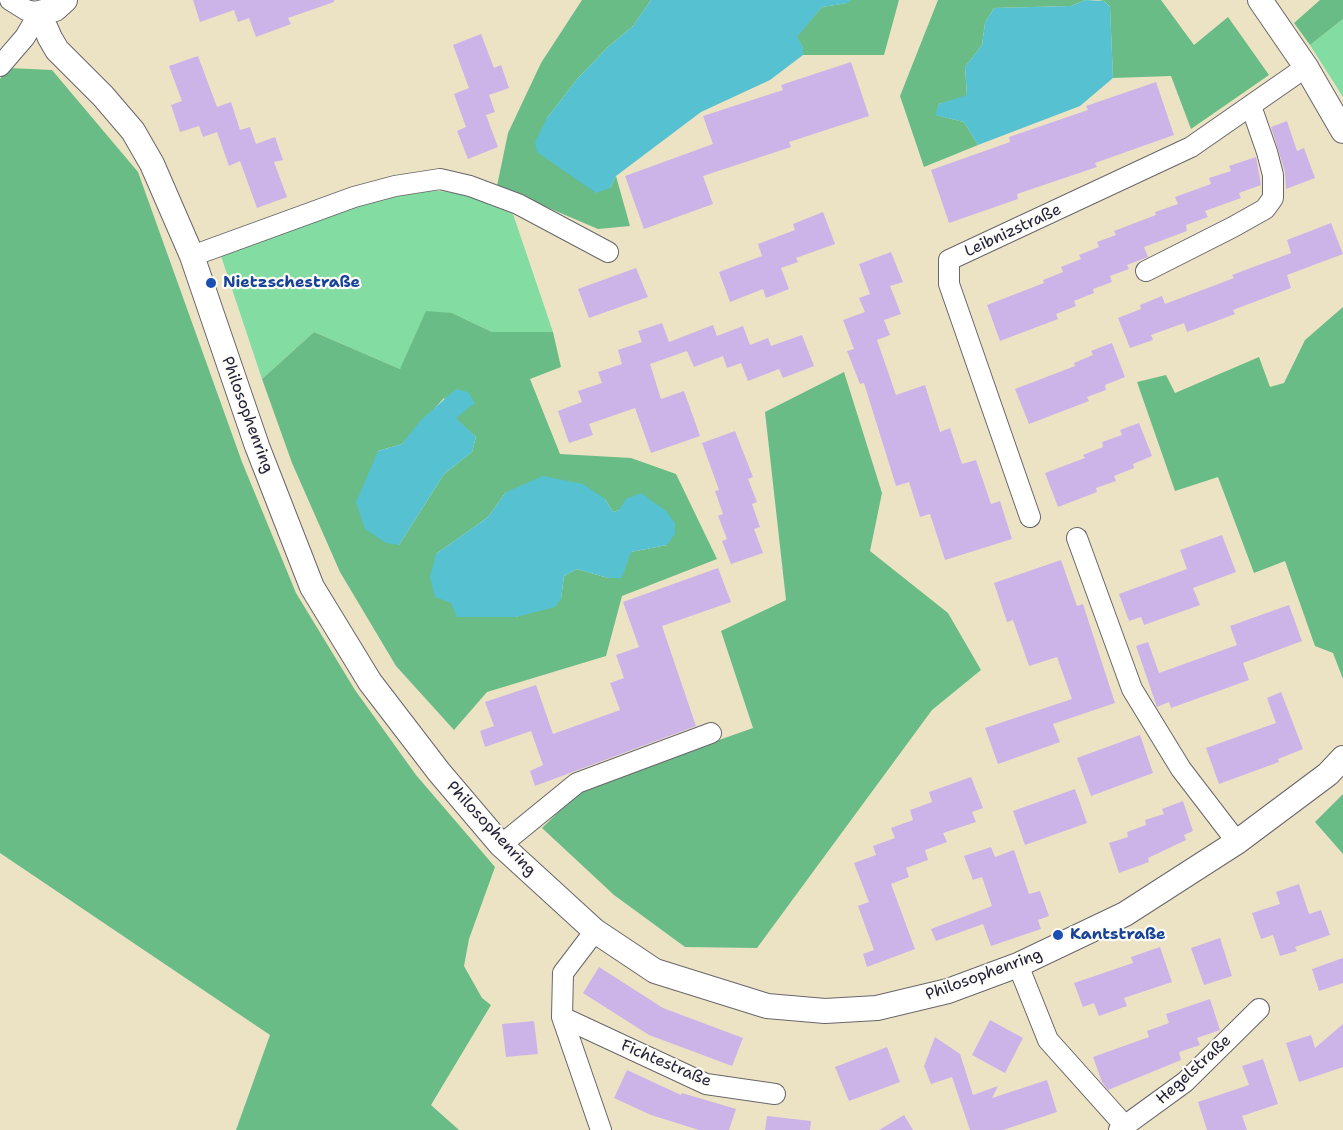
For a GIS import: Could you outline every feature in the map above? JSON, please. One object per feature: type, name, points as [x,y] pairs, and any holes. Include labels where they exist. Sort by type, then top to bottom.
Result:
[{"type":"street","points":[[10,0],[26,10],[39,13],[55,9],[65,0]]},
{"type":"street","points":[[1260,0],[1306,67],[1343,131]]},
{"type":"street","points":[[0,66],[25,37],[39,13]]},
{"type":"street","name":"Philosophenring","points":[[39,13],[57,50],[103,96],[133,131],[152,164],[192,255],[256,446],[312,587],[370,682],[439,772],[501,845],[595,931],[656,970],[767,1006],[825,1011],[877,1008],[948,991],[1018,965],[1125,914],[1237,842],[1328,774],[1343,758]]},
{"type":"street","name":"Leibnizstraße","points":[[1030,517],[949,284],[950,260],[1191,147],[1306,67]]},
{"type":"street","points":[[1146,271],[1233,228],[1265,209],[1274,198],[1273,174],[1268,152],[1251,106]]},
{"type":"street","points":[[192,255],[354,198],[395,186],[440,179],[470,186],[518,204],[608,252]]},
{"type":"street","points":[[1077,538],[1132,688],[1181,769],[1237,842]]},
{"type":"street","points":[[501,845],[577,783],[711,733]]},
{"type":"street","points":[[595,931],[563,973],[562,1017],[601,1130]]},
{"type":"street","name":"Hegelstraße","points":[[1018,965],[1048,1040],[1122,1128],[1185,1082],[1259,1009]]},
{"type":"street","name":"Fichtestraße","points":[[562,1017],[706,1084],[775,1094]]},
{"type":"green space","points":[[582,0],[651,0],[633,26],[609,46],[578,78],[547,118],[610,188],[616,176],[630,226],[598,229],[497,186],[508,133],[541,63]]},
{"type":"green space","points":[[851,0],[899,0],[884,55],[803,55],[803,47],[796,37],[822,7],[847,3]]},
{"type":"green space","points":[[938,0],[1085,0],[1071,6],[994,8],[985,23],[982,45],[965,67],[967,96],[939,104],[936,115],[964,122],[978,145],[924,167],[900,96]]},
{"type":"green space","points":[[1098,0],[1161,0],[1194,45],[1228,17],[1269,75],[1191,129],[1171,76],[1113,78],[1110,7],[1104,1]]},
{"type":"green space","points":[[1320,0],[1343,0],[1343,19],[1310,45],[1294,23]]},
{"type":"green space","points":[[1343,19],[1343,97],[1310,45]]},
{"type":"green space","points":[[8,68],[52,70],[138,172],[242,462],[296,593],[355,690],[416,775],[495,867],[469,939],[464,966],[482,998],[491,1005],[431,1105],[459,1130],[236,1130],[270,1035],[0,853],[0,79]]},
{"type":"green space","points":[[415,188],[464,194],[513,214],[553,332],[492,332],[452,313],[400,369],[314,332],[262,379],[220,253]]},
{"type":"green space","points":[[1343,307],[1343,679],[1333,653],[1315,646],[1285,561],[1254,573],[1218,477],[1175,491],[1137,382],[1166,375],[1175,393],[1259,357],[1270,387],[1284,383],[1305,340]]},
{"type":"green space","points":[[426,311],[452,313],[492,332],[553,332],[561,367],[530,379],[560,454],[631,458],[676,474],[717,559],[622,596],[606,656],[487,692],[454,730],[396,666],[340,572],[292,463],[262,379],[314,332],[400,369]],"holes":[[[444,398],[455,418],[476,437],[472,452],[444,474],[399,545],[378,451],[402,444]],[[506,492],[605,499],[613,512],[619,510],[667,545],[631,552],[608,578],[577,569],[564,576],[561,599],[516,617],[458,617],[436,554],[488,517]]]},
{"type":"green space","points":[[844,372],[882,493],[870,551],[948,613],[981,670],[932,710],[757,948],[685,947],[614,895],[542,828],[583,788],[753,728],[721,631],[786,600],[765,412]]},
{"type":"green space","points":[[1343,794],[1343,854],[1315,822]]},
{"type":"water","points":[[651,0],[851,0],[848,3],[822,7],[797,37],[803,47],[803,55],[770,80],[701,112],[616,176],[610,188],[596,193],[537,152],[535,142],[547,118],[578,78],[609,46],[633,26]]},
{"type":"water","points":[[1085,0],[1104,1],[1110,7],[1113,78],[1080,106],[978,145],[964,122],[935,115],[939,104],[967,95],[965,67],[982,45],[985,23],[994,8],[1071,6]]},
{"type":"water","points":[[456,389],[468,392],[475,403],[456,418],[476,437],[472,452],[444,474],[399,545],[386,543],[365,529],[356,502],[378,451],[402,444],[421,420]]},
{"type":"water","points":[[543,476],[583,484],[605,499],[613,512],[619,510],[626,499],[641,493],[666,511],[675,523],[675,534],[667,545],[631,552],[622,578],[608,578],[577,569],[564,576],[561,599],[555,607],[516,617],[457,617],[451,603],[435,597],[430,577],[436,554],[488,517],[506,492]]},
{"type":"building","points":[[193,0],[334,0],[334,2],[288,18],[291,24],[256,37],[249,18],[238,22],[234,10],[200,22]]},
{"type":"building","points":[[481,34],[494,68],[501,65],[509,88],[489,95],[495,112],[486,115],[498,147],[468,159],[457,131],[466,127],[454,94],[469,88],[453,45]]},
{"type":"building","points":[[198,56],[217,107],[231,102],[240,130],[250,127],[256,144],[275,137],[283,160],[274,162],[287,197],[257,208],[240,161],[229,166],[217,132],[203,137],[199,126],[180,132],[171,105],[182,101],[169,66]]},
{"type":"building","points":[[851,62],[869,116],[789,142],[791,147],[703,176],[713,204],[644,229],[625,176],[713,144],[703,116],[783,90],[781,85]]},
{"type":"building","points":[[1156,82],[1174,135],[1095,163],[1097,167],[1017,194],[1018,199],[949,223],[931,170],[1010,142],[1009,137],[1088,110],[1086,106]]},
{"type":"building","points":[[1287,121],[1297,151],[1304,148],[1315,178],[1286,189],[1285,172],[1271,127]]},
{"type":"building","points":[[1256,157],[1261,185],[1239,193],[1241,198],[1205,211],[1208,217],[1186,225],[1187,231],[1144,247],[1148,257],[1127,265],[1129,269],[1110,276],[1112,282],[1093,289],[1094,293],[1074,301],[1076,306],[1056,314],[1058,319],[1000,341],[987,305],[1044,283],[1043,280],[1063,272],[1061,267],[1081,259],[1079,255],[1099,247],[1097,242],[1116,235],[1114,231],[1178,204],[1175,197],[1211,184],[1209,178],[1231,171],[1229,166]]},
{"type":"building","points":[[823,212],[835,244],[796,258],[798,262],[781,268],[789,289],[766,298],[763,289],[730,302],[719,272],[762,256],[758,244],[795,230],[793,224]]},
{"type":"building","points":[[1331,223],[1343,254],[1287,275],[1291,288],[1233,310],[1235,314],[1187,332],[1184,323],[1151,335],[1153,340],[1130,348],[1118,318],[1141,309],[1140,305],[1162,296],[1165,304],[1291,253],[1287,240]]},
{"type":"building","points":[[891,252],[903,282],[890,286],[901,314],[884,320],[890,335],[877,340],[896,395],[925,385],[940,432],[950,428],[962,464],[976,460],[991,504],[1000,501],[1012,539],[945,560],[930,514],[920,517],[909,482],[896,486],[864,383],[860,384],[847,351],[854,349],[843,320],[865,312],[859,298],[870,294],[859,264]]},
{"type":"building","points":[[636,268],[648,297],[589,318],[578,289]]},
{"type":"building","points":[[662,323],[669,342],[713,325],[717,336],[743,326],[750,345],[768,338],[771,346],[802,335],[814,366],[783,378],[779,369],[748,381],[741,363],[727,368],[723,356],[694,367],[687,351],[650,364],[661,399],[684,391],[700,436],[651,453],[635,408],[589,424],[593,435],[569,443],[558,411],[582,402],[578,391],[602,383],[598,372],[622,364],[618,350],[642,342],[638,331]]},
{"type":"building","points":[[1112,343],[1125,377],[1105,385],[1106,390],[1087,397],[1089,401],[1029,424],[1015,389],[1075,366],[1074,363],[1093,355],[1091,351]]},
{"type":"building","points":[[1139,423],[1152,456],[1133,464],[1134,468],[1114,476],[1116,481],[1096,488],[1097,492],[1058,507],[1045,473],[1085,458],[1083,455],[1103,447],[1102,442],[1122,435],[1120,430]]},
{"type":"building","points":[[735,431],[753,477],[748,479],[757,502],[752,504],[760,527],[754,529],[763,553],[731,564],[722,541],[727,539],[718,516],[723,514],[715,491],[719,490],[702,443]]},
{"type":"building","points":[[1222,535],[1236,572],[1193,588],[1200,605],[1144,625],[1141,617],[1129,621],[1119,594],[1187,569],[1180,550]]},
{"type":"building","points":[[1061,560],[1077,606],[1083,604],[1115,703],[1053,724],[1060,742],[998,764],[985,728],[1072,699],[1057,657],[1029,666],[1013,620],[1007,622],[994,583]]},
{"type":"building","points":[[718,568],[731,602],[662,626],[696,726],[535,786],[530,771],[543,765],[531,731],[485,747],[480,731],[494,726],[485,702],[536,685],[553,734],[620,710],[610,683],[624,678],[616,655],[639,647],[623,602]]},
{"type":"building","points":[[1289,605],[1302,641],[1243,663],[1249,680],[1171,708],[1169,702],[1157,707],[1136,646],[1148,642],[1159,673],[1237,645],[1230,626]]},
{"type":"building","points":[[1281,692],[1303,749],[1278,759],[1279,762],[1219,784],[1206,748],[1276,723],[1267,698]]},
{"type":"building","points":[[1140,735],[1153,773],[1091,796],[1077,758]]},
{"type":"building","points":[[971,777],[983,808],[972,812],[976,822],[943,833],[947,842],[925,850],[928,860],[906,868],[909,877],[891,884],[915,949],[867,967],[863,954],[874,950],[858,906],[869,902],[854,863],[876,855],[873,846],[895,838],[891,828],[913,820],[910,810],[932,802],[929,792]]},
{"type":"building","points":[[1075,789],[1087,823],[1025,845],[1013,811]]},
{"type":"building","points":[[1183,801],[1193,831],[1184,835],[1186,840],[1148,858],[1149,862],[1119,873],[1109,843],[1128,837],[1127,832],[1146,825],[1145,820],[1164,814],[1162,809]]},
{"type":"building","points":[[991,847],[995,857],[1014,850],[1029,894],[1040,891],[1049,916],[1038,920],[1041,929],[991,946],[983,924],[936,941],[931,929],[992,906],[982,877],[973,880],[964,856]]},
{"type":"building","points":[[1299,884],[1309,914],[1321,910],[1330,935],[1295,947],[1297,951],[1280,956],[1273,935],[1261,939],[1252,913],[1280,904],[1276,892]]},
{"type":"building","points":[[1220,938],[1232,976],[1204,985],[1191,948]]},
{"type":"building","points":[[1160,947],[1172,982],[1124,998],[1127,1006],[1099,1016],[1094,1003],[1083,1007],[1074,983],[1133,963],[1131,957]]},
{"type":"building","points":[[1343,958],[1343,983],[1319,991],[1312,969]]},
{"type":"building","points":[[599,967],[663,1008],[743,1038],[732,1066],[649,1035],[583,993]]},
{"type":"building","points":[[1210,999],[1220,1030],[1197,1038],[1200,1045],[1179,1052],[1181,1060],[1108,1090],[1102,1082],[1093,1057],[1149,1037],[1147,1031],[1169,1023],[1166,1014]]},
{"type":"building","points":[[990,1020],[1023,1038],[1005,1073],[972,1055]]},
{"type":"building","points":[[534,1021],[538,1054],[506,1057],[502,1024]]},
{"type":"building","points":[[1343,1024],[1343,1067],[1299,1082],[1286,1043],[1311,1035],[1315,1048]]},
{"type":"building","points":[[935,1037],[960,1054],[973,1095],[998,1086],[992,1098],[1047,1080],[1057,1112],[1003,1130],[970,1130],[952,1077],[931,1084],[924,1066]]},
{"type":"building","points":[[887,1047],[900,1082],[849,1101],[835,1067]]},
{"type":"building","points":[[1263,1059],[1278,1104],[1242,1116],[1247,1130],[1207,1130],[1198,1102],[1249,1085],[1242,1066]]},
{"type":"building","points":[[627,1070],[681,1095],[682,1093],[736,1109],[729,1130],[699,1130],[651,1115],[614,1098]]},
{"type":"building","points":[[904,1115],[913,1130],[879,1130]]},
{"type":"building","points":[[767,1116],[811,1121],[810,1130],[765,1130]]},
{"type":"place","name":"Nietzschestraße","points":[[211,283]]},
{"type":"place","name":"Kantstraße","points":[[1058,935]]}]
